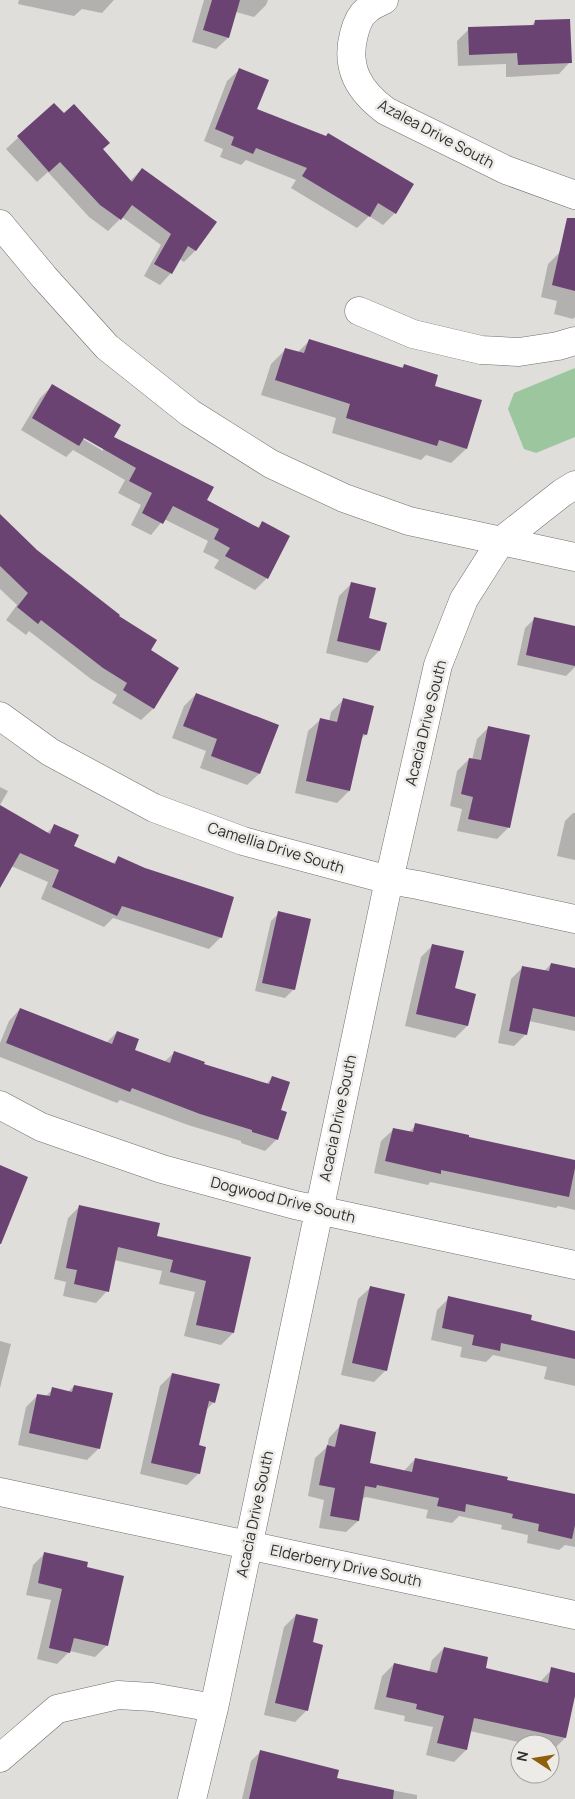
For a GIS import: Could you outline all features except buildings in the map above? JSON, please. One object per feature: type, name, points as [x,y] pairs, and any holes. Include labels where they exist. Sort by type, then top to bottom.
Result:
[{"type":"street","name":"Azalea Drive South","points":[[384,0],[365,11],[356,27],[351,45],[354,74],[361,87],[373,101],[386,110],[506,170],[575,195]]},
{"type":"street","points":[[0,224],[44,277],[107,347],[190,413],[271,464],[344,498],[409,521],[575,558]]},
{"type":"street","points":[[359,311],[413,334],[481,350],[519,352],[558,346],[575,341]]},
{"type":"street","name":"Acacia Drive South","points":[[192,1799],[214,1708],[249,1544],[388,880],[438,665],[464,599],[501,541],[562,493],[575,486]]},
{"type":"street","name":"Camellia Drive South","points":[[0,716],[50,752],[154,808],[243,841],[388,880],[575,919]]},
{"type":"street","name":"Dogwood Drive South","points":[[0,1105],[41,1127],[162,1169],[318,1210],[575,1265]]},
{"type":"street","name":"Elderberry Drive South","points":[[0,1492],[575,1615]]},
{"type":"street","points":[[0,1758],[57,1709],[118,1695],[152,1697],[214,1708]]},
{"type":"green space","points":[[575,368],[575,437],[536,453],[524,449],[508,409],[514,393]]}]
